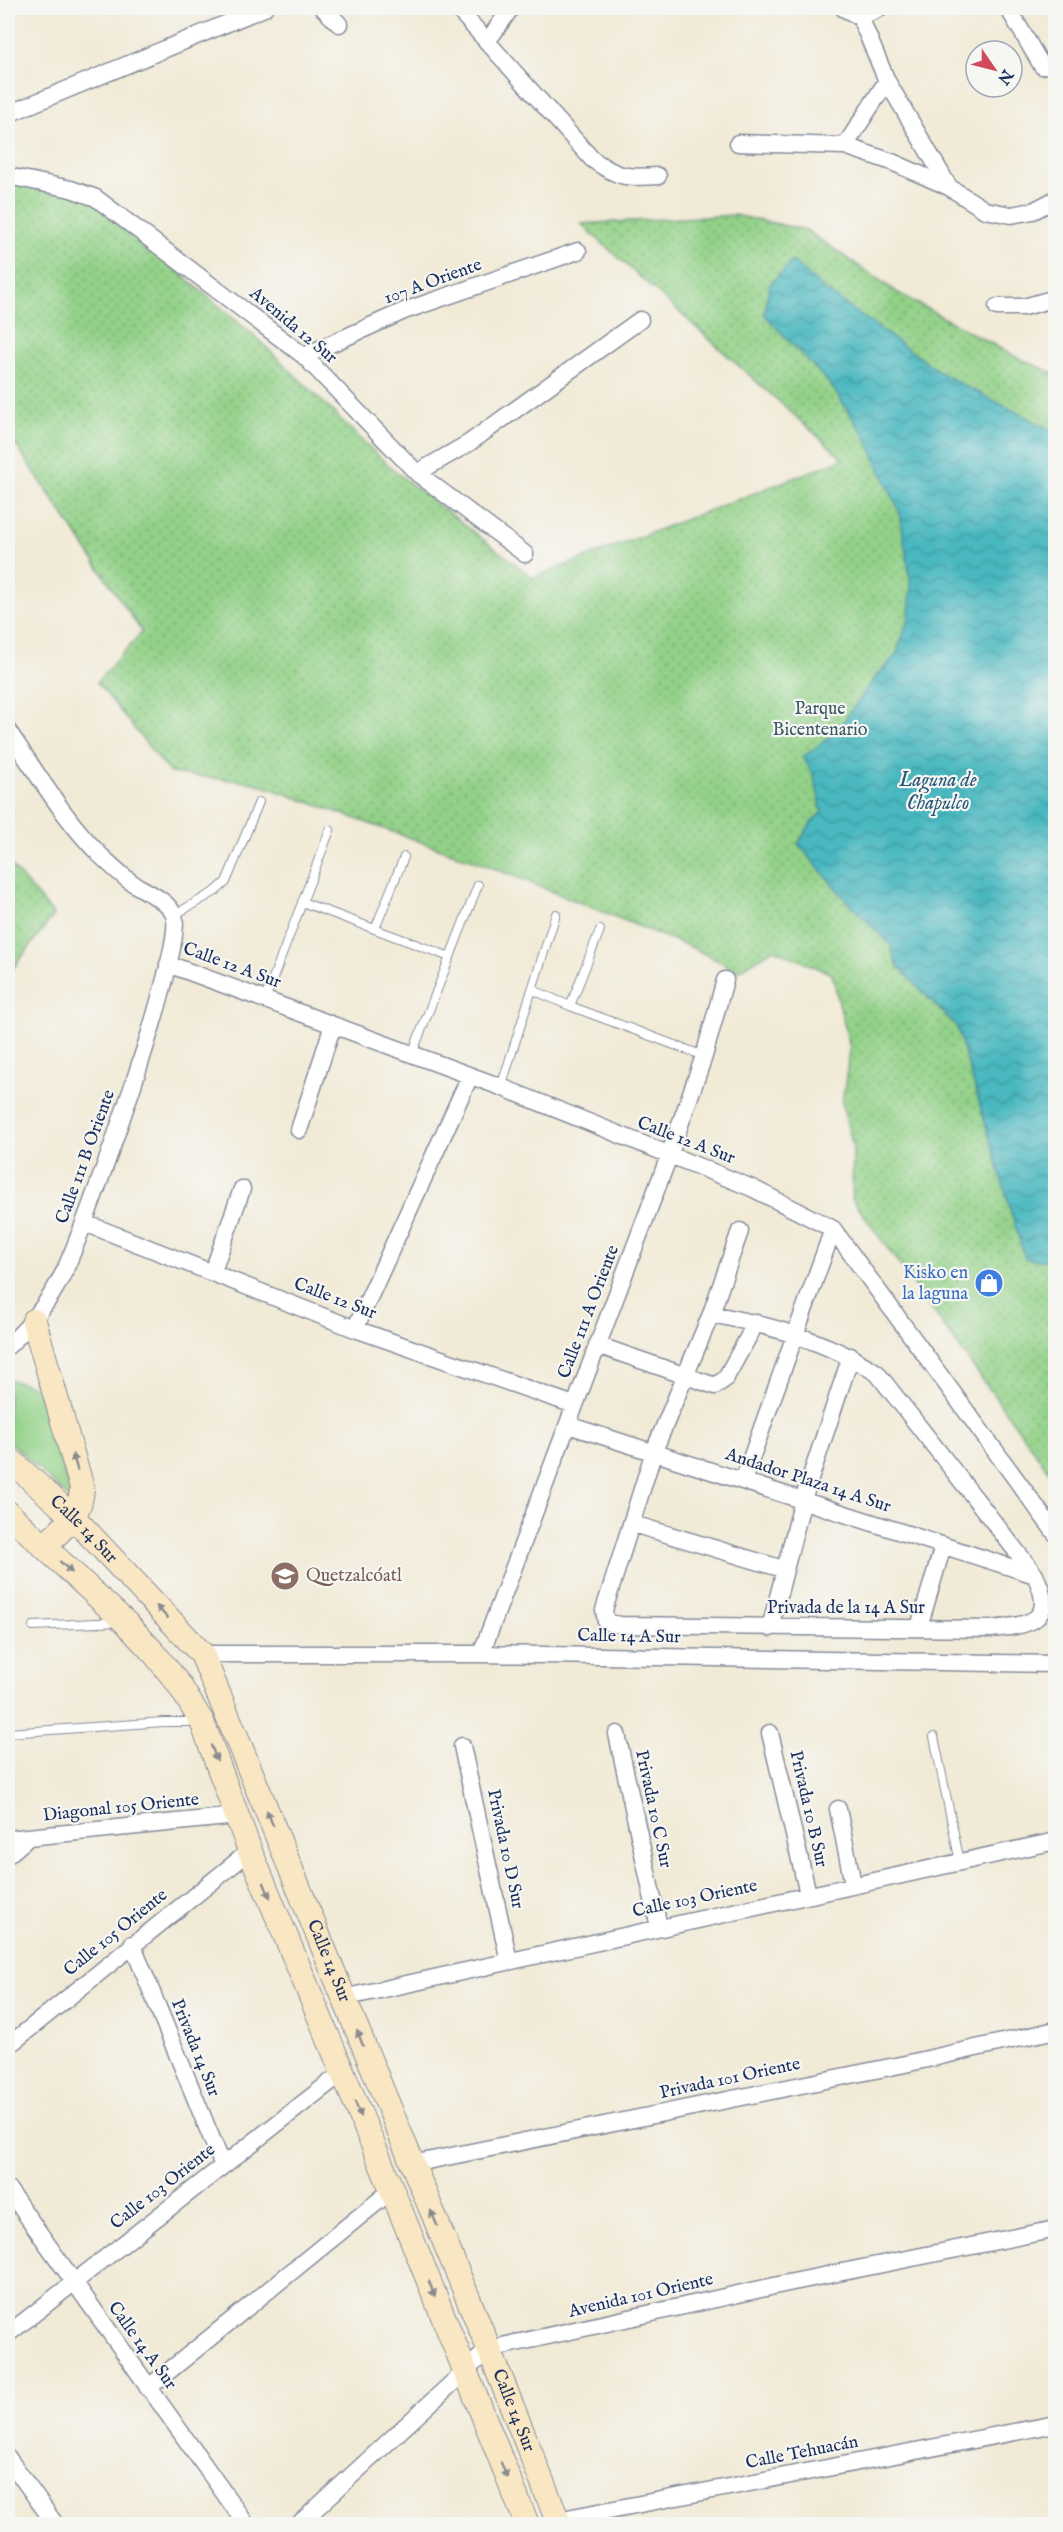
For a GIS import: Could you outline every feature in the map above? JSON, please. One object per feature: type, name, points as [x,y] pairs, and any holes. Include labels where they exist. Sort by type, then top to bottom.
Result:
[{"type":"main road","points":[[34,1321],[82,1488],[82,1499],[74,1518],[44,1546]]},
{"type":"main road","name":"Calle 14 Sur","points":[[8,1458],[74,1518],[202,1654],[489,2349],[558,2522]]},
{"type":"main road","name":"Calle 14 Sur","points":[[8,1514],[125,1622],[178,1683],[202,1722],[250,1851],[392,2190],[526,2524]]},
{"type":"street","points":[[8,114],[264,8]]},
{"type":"street","points":[[323,8],[339,24]]},
{"type":"street","points":[[457,8],[592,159],[613,174],[633,177],[658,176]]},
{"type":"street","points":[[487,42],[511,8]]},
{"type":"street","points":[[843,8],[860,17],[887,81],[949,187]]},
{"type":"street","points":[[860,17],[880,8]]},
{"type":"street","points":[[1008,8],[1042,66]]},
{"type":"street","points":[[845,146],[887,81]]},
{"type":"street","points":[[738,143],[845,146],[892,162],[949,187],[965,200],[984,210],[1011,215],[1033,210],[1056,199]]},
{"type":"street","name":"Avenida 12 Sur","points":[[8,177],[71,189],[96,198],[304,356],[417,473],[525,554]]},
{"type":"street","name":"107 A Oriente","points":[[304,356],[404,311],[578,251]]},
{"type":"street","points":[[997,307],[1024,307],[1056,298]]},
{"type":"street","points":[[417,473],[469,443],[640,320]]},
{"type":"street","points":[[8,731],[74,826],[122,874],[168,906],[174,915]]},
{"type":"street","name":"Calle 111 B Oriente","points":[[10,1340],[34,1321],[63,1275],[84,1223],[139,1068],[168,964],[176,923],[174,915]]},
{"type":"street","name":"Calle 12 A Sur","points":[[168,964],[501,1087],[752,1188],[833,1229],[1056,1534]]},
{"type":"street","name":"Calle 111 A Oriente","points":[[481,1654],[669,1156],[704,1056],[725,980]]},
{"type":"street","points":[[299,1130],[333,1025]]},
{"type":"street","points":[[355,1329],[470,1076]]},
{"type":"street","points":[[213,1271],[242,1189]]},
{"type":"street","name":"Calle 12 Sur","points":[[84,1223],[213,1271],[355,1329],[574,1405]]},
{"type":"street","points":[[743,1481],[833,1229]]},
{"type":"street","points":[[740,1231],[711,1314],[683,1376],[654,1451],[633,1524],[783,1569]]},
{"type":"street","points":[[711,1314],[756,1323],[851,1356],[883,1380],[1035,1575]]},
{"type":"street","points":[[597,1345],[711,1386],[718,1385],[725,1379],[756,1323]]},
{"type":"street","points":[[770,1628],[783,1569],[803,1500],[851,1356]]},
{"type":"street","name":"Andador Plaza 14 A Sur","points":[[568,1425],[1035,1575]]},
{"type":"street","name":"Privada de la 14 A Sur","points":[[633,1524],[604,1610],[606,1622],[620,1625],[991,1629],[1030,1622],[1040,1615],[1044,1604],[1044,1593],[1035,1575]]},
{"type":"street","points":[[919,1628],[943,1546]]},
{"type":"street","name":"Calle 14 A Sur","points":[[202,1654],[481,1654],[1056,1664]]},
{"type":"street","name":"Privada 10 B Sur","points":[[770,1733],[808,1894]]},
{"type":"street","name":"Privada 10 C Sur","points":[[617,1734],[659,1928]]},
{"type":"street","name":"Privada 10 D Sur","points":[[462,1746],[509,1961]]},
{"type":"street","name":"Privada 10 B Sur","points":[[838,1809],[853,1884]]},
{"type":"street","name":"Diagonal 105 Oriente","points":[[8,1839],[237,1816]]},
{"type":"street","points":[[8,1855],[29,1836]]},
{"type":"street","name":"Calle 103 Oriente","points":[[343,1998],[1056,1841]]},
{"type":"street","name":"Calle 105 Oriente","points":[[8,2046],[250,1851]]},
{"type":"street","name":"Privada 14 Sur","points":[[132,1944],[223,2166]]},
{"type":"street","name":"Privada 101 Oriente","points":[[412,2164],[905,2064],[1056,2030]]},
{"type":"street","name":"Calle 103 Oriente","points":[[8,2334],[343,2072]]},
{"type":"street","name":"Calle 14 A Sur","points":[[8,2190],[246,2524]]},
{"type":"street","points":[[148,2388],[392,2190]]},
{"type":"street","name":"Avenida 101 Oriente","points":[[489,2349],[788,2283],[1056,2229]]},
{"type":"street","points":[[298,2524],[489,2349]]},
{"type":"street","name":"Calle Tehuacán","points":[[558,2522],[1056,2424]]},
{"type":"street","points":[[8,2458],[55,2524]]},
{"type":"lane","points":[[174,915],[216,891],[226,882],[259,802]]},
{"type":"lane","points":[[266,999],[330,830]]},
{"type":"lane","points":[[375,929],[404,857]]},
{"type":"lane","points":[[412,1054],[478,885]]},
{"type":"lane","points":[[302,902],[450,957]]},
{"type":"lane","points":[[501,1087],[556,914]]},
{"type":"lane","points":[[570,1006],[600,930]]},
{"type":"lane","points":[[533,990],[704,1056]]},
{"type":"lane","points":[[33,1626],[125,1622]]},
{"type":"lane","points":[[8,1732],[164,1722],[202,1722]]},
{"type":"lane","points":[[934,1737],[960,1863]]},
{"type":"green space","name":"Parque Bicentenario","points":[[8,179],[91,197],[260,341],[391,468],[533,578],[843,459],[581,224],[735,215],[806,230],[900,294],[1014,356],[1055,374],[1055,1480],[852,1199],[853,1146],[842,1104],[850,1048],[832,974],[774,949],[738,971],[693,948],[486,865],[255,783],[170,773],[97,682],[142,632],[8,433]]},
{"type":"green space","points":[[8,862],[54,915],[8,975]]},
{"type":"green space","points":[[8,1379],[39,1388],[73,1502],[8,1440]]},
{"type":"water","name":"Laguna de Chapulco","points":[[793,261],[821,287],[946,376],[1055,432],[1055,1261],[1025,1259],[957,1027],[898,966],[890,944],[845,899],[798,844],[811,823],[822,812],[814,776],[803,757],[835,733],[877,675],[896,655],[909,618],[911,586],[900,513],[865,436],[830,384],[764,314],[770,284]]},
{"type":"place","name":"Kisko en la laguna","points":[[989,1283]]},
{"type":"place","name":"Quetzalcóatl","points":[[285,1576]]}]
